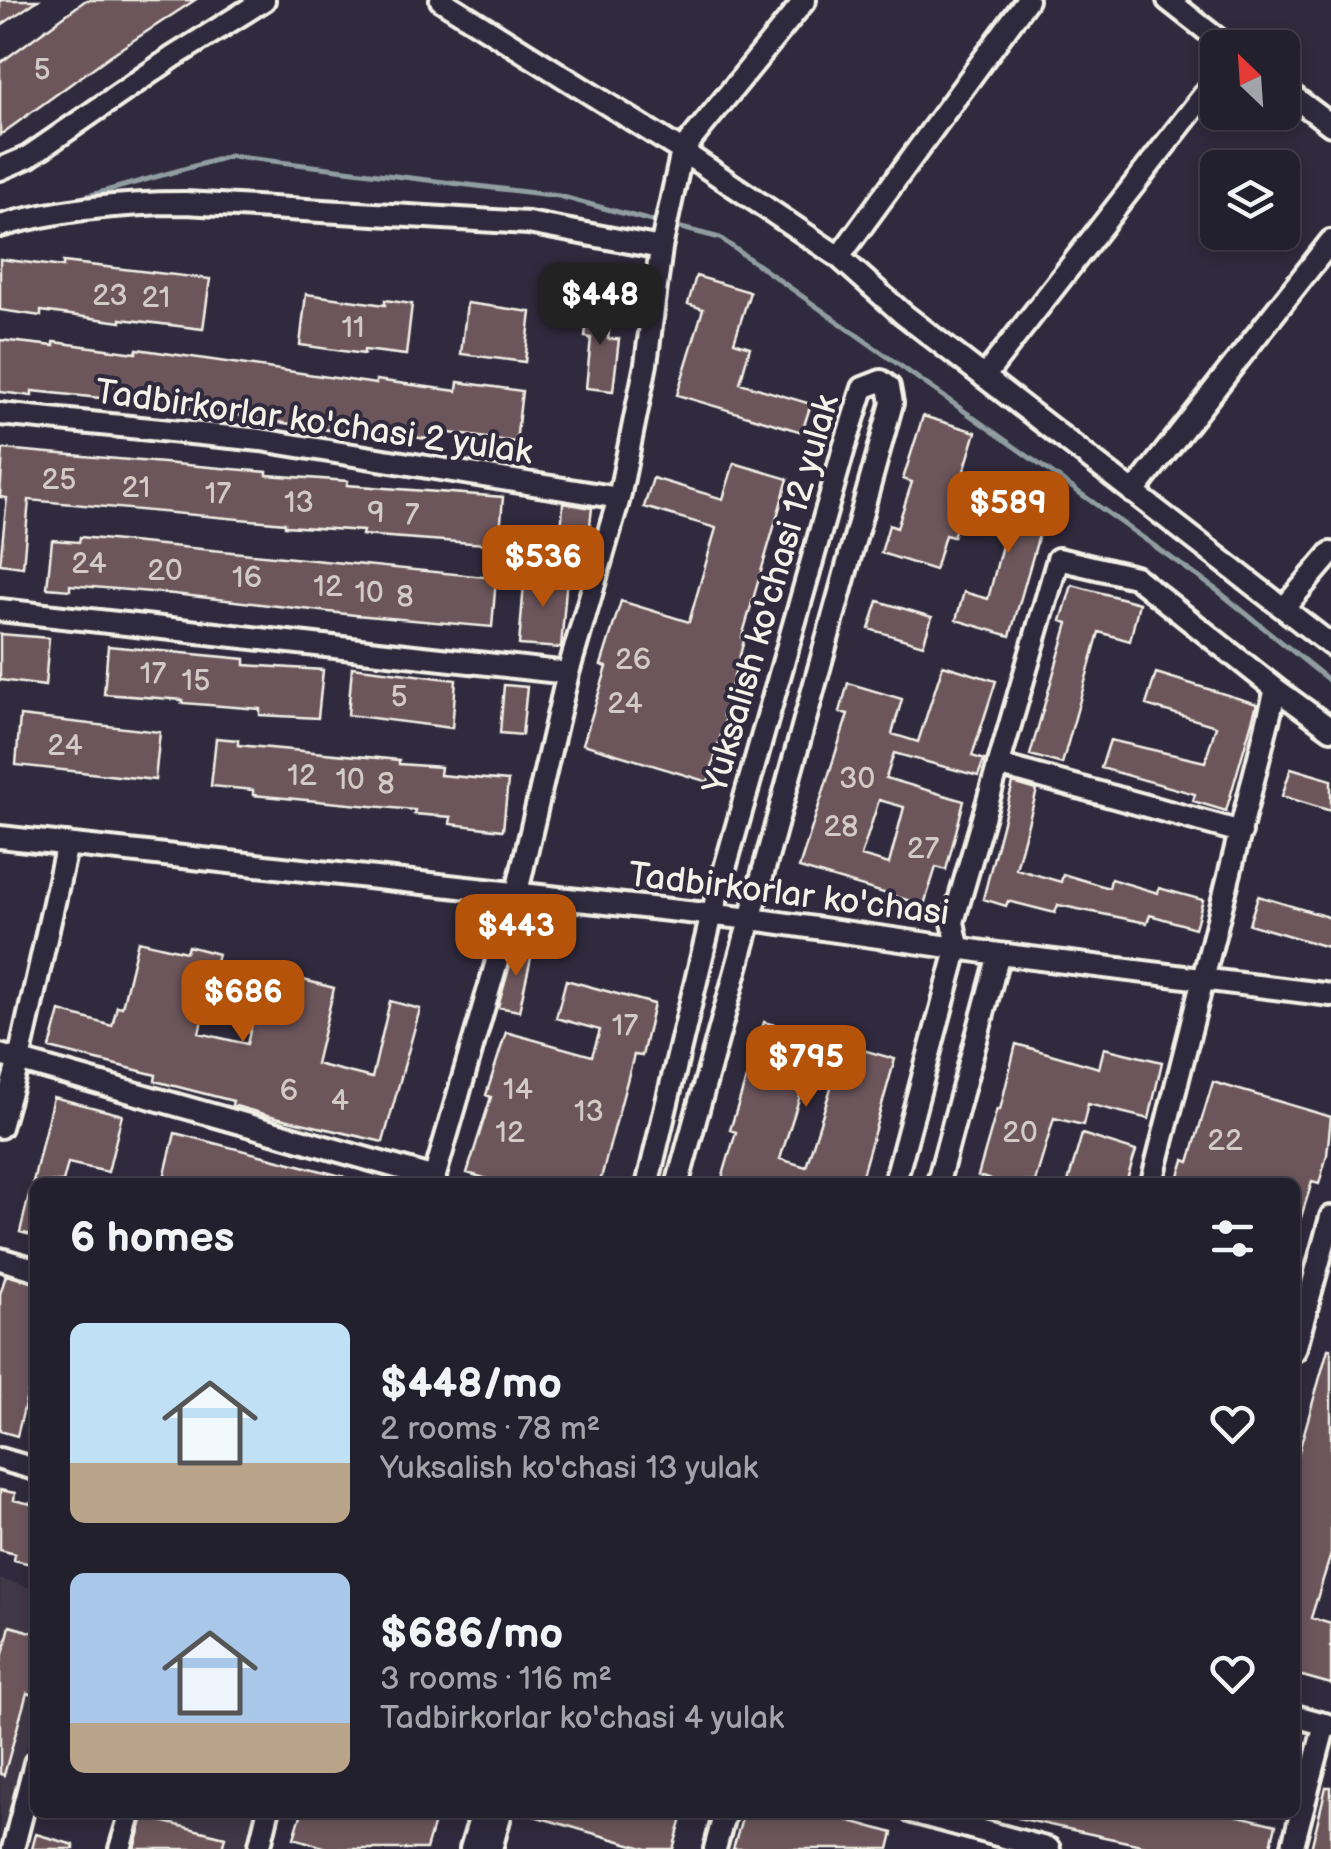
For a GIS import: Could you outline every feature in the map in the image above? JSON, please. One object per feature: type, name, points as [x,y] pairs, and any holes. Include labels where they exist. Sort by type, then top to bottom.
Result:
[{"type":"street","points":[[0,169],[28,157],[173,56],[264,0]]},
{"type":"street","points":[[441,0],[682,151],[839,257],[984,378],[1331,645]]},
{"type":"street","points":[[435,1178],[516,892],[568,673],[619,498],[682,151],[804,0]]},
{"type":"street","points":[[839,257],[1027,0]]},
{"type":"street","points":[[1168,0],[1206,30]]},
{"type":"street","points":[[984,378],[1200,100]]},
{"type":"street","points":[[1300,102],[1331,126]]},
{"type":"street","points":[[0,226],[42,214],[142,203],[185,203],[528,223],[664,239]]},
{"type":"street","points":[[1132,493],[1331,241]]},
{"type":"street","name":"Yuksalish ko'chasi 12 yulak","points":[[649,1178],[712,914],[844,448],[863,388],[881,381],[889,387],[892,404],[679,1178]]},
{"type":"street","name":"Tadbirkorlar ko'chasi 2 yulak","points":[[0,414],[261,440],[619,498]]},
{"type":"street","points":[[1284,608],[1331,553]]},
{"type":"street","points":[[896,1178],[958,946],[953,922],[1058,559],[1134,577],[1331,729]]},
{"type":"street","points":[[0,610],[568,673]]},
{"type":"street","points":[[1153,1178],[1276,689]]},
{"type":"street","points":[[998,765],[1241,832]]},
{"type":"street","points":[[738,822],[776,832]]},
{"type":"street","name":"Tadbirkorlar ko'chasi","points":[[0,837],[752,918],[998,954],[1331,995]]},
{"type":"street","points":[[0,1126],[10,1057],[67,844]]},
{"type":"street","points":[[939,1178],[998,954]]},
{"type":"street","points":[[10,1057],[427,1178]]},
{"type":"street","points":[[1300,1332],[1331,1217]]},
{"type":"street","points":[[0,1259],[30,1268]]},
{"type":"street","points":[[0,1460],[30,1469]]},
{"type":"street","points":[[1292,1849],[1328,1725],[1300,1717]]},
{"type":"street","points":[[13,1849],[30,1782]]},
{"type":"street","points":[[120,1849],[130,1818]]},
{"type":"street","points":[[259,1849],[267,1818]]},
{"type":"street","points":[[472,1849],[480,1818]]},
{"type":"street","points":[[491,1849],[499,1818]]},
{"type":"street","points":[[715,1849],[723,1818]]},
{"type":"street","points":[[934,1818],[1049,1849]]},
{"type":"shaded area","points":[[0,1579],[30,1588],[30,1733],[0,1840]]},
{"type":"shaded area","points":[[145,1818],[258,1818],[248,1849],[137,1849]]},
{"type":"building","points":[[0,0],[38,0],[0,26]]},
{"type":"building","points":[[86,0],[195,0],[0,135],[0,63]]},
{"type":"building","points":[[0,259],[210,279],[203,329],[0,310]]},
{"type":"building","points":[[696,276],[750,292],[734,342],[750,347],[740,383],[811,404],[802,432],[677,395],[703,309],[688,304]]},
{"type":"building","points":[[591,282],[600,312],[611,314],[608,339],[619,339],[613,391],[586,388],[591,338],[585,337]]},
{"type":"building","points":[[306,294],[385,305],[385,300],[412,304],[406,355],[300,345]]},
{"type":"building","points":[[467,303],[531,312],[525,362],[461,354]]},
{"type":"building","points":[[0,340],[54,346],[54,342],[136,353],[137,349],[376,384],[376,380],[457,391],[458,382],[522,391],[516,442],[435,431],[434,440],[356,429],[355,434],[168,405],[32,391],[32,396],[0,392]]},
{"type":"building","points":[[923,416],[976,432],[953,507],[962,509],[953,537],[945,535],[935,570],[881,553],[889,525],[897,528],[912,482],[903,479]]},
{"type":"building","points":[[3,449],[503,497],[499,545],[362,535],[363,531],[29,500],[23,567],[0,564],[7,498],[0,497]]},
{"type":"building","points":[[734,463],[788,479],[742,637],[708,782],[583,744],[607,667],[601,665],[621,601],[689,622],[716,528],[644,507],[653,478],[723,499]]},
{"type":"building","points":[[994,471],[1048,488],[1010,636],[956,620],[964,592],[988,599],[1012,507],[986,500]]},
{"type":"building","points":[[563,503],[592,508],[587,551],[560,550]]},
{"type":"building","points":[[80,537],[496,578],[492,627],[174,594],[70,585],[70,590],[47,588],[52,540],[79,542]]},
{"type":"building","points":[[525,572],[567,576],[561,648],[519,645]]},
{"type":"building","points":[[1072,585],[1139,603],[1130,641],[1099,632],[1062,764],[1030,755],[1068,623],[1061,621]]},
{"type":"building","points":[[878,601],[932,617],[923,645],[869,629]]},
{"type":"building","points":[[0,634],[49,638],[45,686],[0,680]]},
{"type":"building","points":[[108,646],[245,659],[245,665],[323,670],[318,718],[260,715],[260,709],[104,694]]},
{"type":"building","points":[[943,665],[996,681],[972,756],[984,760],[978,776],[894,753],[886,778],[964,801],[946,870],[936,867],[924,905],[799,868],[848,714],[840,712],[848,683],[902,699],[892,734],[918,742]],"holes":[[[879,800],[904,807],[889,864],[861,856]]]},
{"type":"building","points":[[352,667],[456,680],[452,728],[348,715]]},
{"type":"building","points":[[1156,673],[1257,704],[1226,811],[1193,801],[1195,794],[1101,768],[1110,740],[1205,762],[1216,726],[1146,705]]},
{"type":"building","points":[[504,685],[527,687],[522,735],[500,733]]},
{"type":"building","points":[[20,716],[160,732],[155,780],[16,765]]},
{"type":"building","points":[[216,738],[238,740],[238,745],[399,760],[399,764],[441,767],[440,775],[508,781],[503,830],[450,824],[451,817],[414,814],[415,810],[253,795],[253,790],[211,786]]},
{"type":"building","points":[[1291,768],[1331,780],[1331,811],[1282,796]]},
{"type":"building","points":[[1013,783],[1037,790],[1016,869],[1061,882],[1063,874],[1109,888],[1111,879],[1158,893],[1159,888],[1203,900],[1195,928],[1150,915],[1147,923],[1058,905],[1055,913],[983,899]]},
{"type":"building","points":[[1258,896],[1331,918],[1331,948],[1249,924]]},
{"type":"building","points":[[138,941],[186,952],[188,946],[218,954],[199,1033],[247,1044],[265,970],[334,988],[316,1064],[372,1078],[390,1001],[420,1009],[383,1142],[267,1115],[232,1105],[233,1101],[155,1081],[156,1075],[50,1048],[60,1011],[112,1026],[117,1006],[122,1007]]},
{"type":"building","points":[[516,944],[533,949],[519,1011],[498,1007]]},
{"type":"building","points":[[566,980],[654,1004],[642,1056],[634,1055],[601,1178],[484,1178],[467,1173],[506,1032],[592,1056],[600,1030],[556,1018]]},
{"type":"building","points":[[764,1022],[895,1059],[861,1178],[722,1178],[736,1132],[730,1130]],"holes":[[[810,1064],[836,1072],[806,1167],[780,1159]]]},
{"type":"building","points":[[1016,1044],[1099,1068],[1104,1048],[1162,1062],[1149,1119],[1088,1104],[1083,1125],[1054,1118],[1036,1178],[978,1176],[997,1109],[1000,1110]]},
{"type":"building","points":[[1213,1082],[1331,1117],[1319,1184],[1312,1182],[1300,1221],[1300,1178],[1178,1178],[1184,1160],[1189,1162]]},
{"type":"building","points":[[53,1097],[122,1115],[108,1172],[68,1163],[64,1178],[34,1178]]},
{"type":"building","points":[[175,1133],[345,1177],[345,1178],[164,1178]]},
{"type":"building","points":[[1082,1134],[1136,1151],[1127,1178],[1069,1178]]},
{"type":"building","points":[[30,1191],[30,1235],[20,1232]]},
{"type":"building","points":[[6,1275],[30,1282],[30,1384],[17,1436],[0,1431],[0,1294]]},
{"type":"building","points":[[1331,1349],[1331,1554],[1311,1618],[1331,1624],[1331,1684],[1300,1675],[1300,1447]]},
{"type":"building","points":[[0,1490],[15,1493],[14,1500],[30,1504],[30,1564],[14,1560],[15,1554],[0,1550]]},
{"type":"building","points":[[10,1626],[30,1632],[30,1694],[27,1693],[4,1775],[0,1774],[0,1666]]},
{"type":"building","points":[[1326,1787],[1331,1787],[1331,1849],[1311,1849]]},
{"type":"building","points":[[144,1818],[225,1837],[222,1849],[135,1849]]},
{"type":"building","points":[[300,1818],[435,1818],[426,1849],[330,1849],[294,1838]]},
{"type":"building","points":[[541,1818],[682,1818],[673,1849],[647,1849]]},
{"type":"building","points":[[742,1818],[839,1818],[893,1833],[889,1849],[733,1849]]},
{"type":"building","points":[[1018,1818],[1247,1818],[1276,1825],[1270,1849],[1159,1849]]},
{"type":"building","points":[[36,1834],[74,1845],[74,1849],[32,1849]]},
{"type":"waterway","points":[[63,203],[230,156],[559,196],[659,223]]},
{"type":"waterway","points":[[670,225],[720,238],[1218,591],[1331,682]]}]
